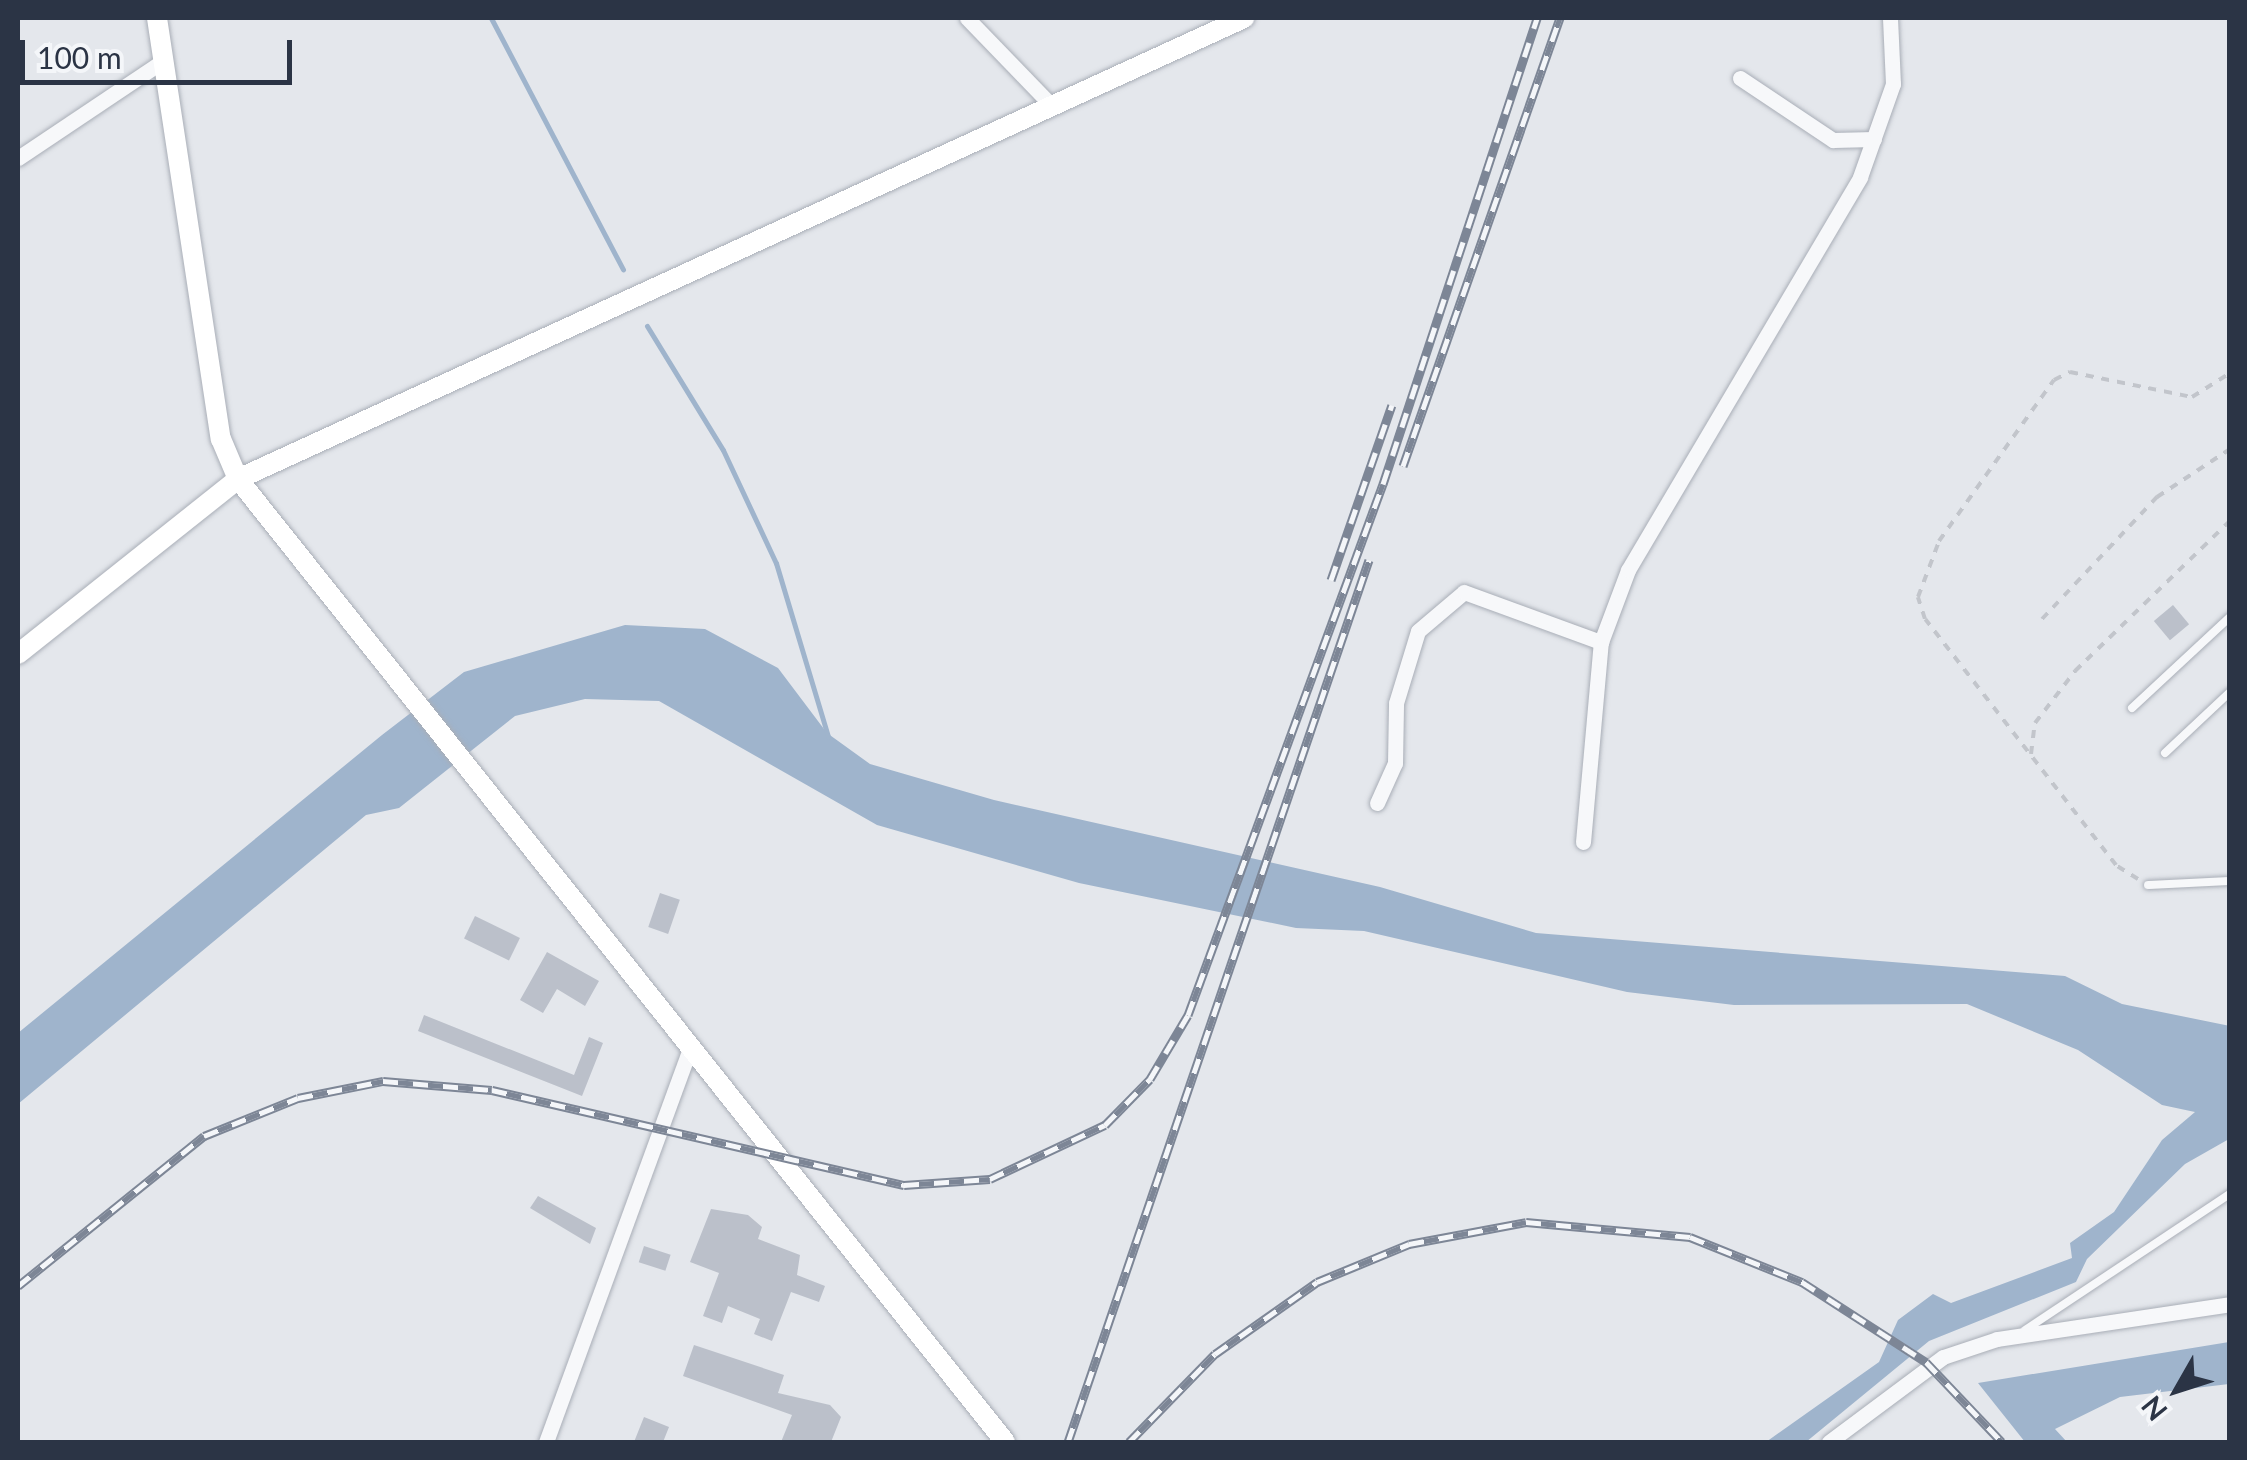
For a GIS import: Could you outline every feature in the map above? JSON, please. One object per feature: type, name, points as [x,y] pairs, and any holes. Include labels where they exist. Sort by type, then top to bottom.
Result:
[{"type":"main road","points":[[157,18],[221,439],[238,479],[524,846],[1005,1442]]},
{"type":"main road","points":[[18,654],[238,479],[1244,18]]},
{"type":"street","points":[[967,18],[1052,106]]},
{"type":"street","points":[[1583,842],[1602,642],[1628,570],[1860,177],[1893,84],[1890,18]]},
{"type":"street","points":[[18,158],[163,60]]},
{"type":"street","points":[[1740,78],[1834,140],[1874,138]]},
{"type":"street","points":[[1378,803],[1395,763],[1396,703],[1418,631],[1464,592],[1602,642]]},
{"type":"street","points":[[546,1442],[689,1051]]},
{"type":"street","points":[[1829,1442],[1944,1357],[2014,1336],[2230,1304]]},
{"type":"lane","points":[[2132,708],[2230,617]]},
{"type":"lane","points":[[2165,753],[2230,692]]},
{"type":"lane","points":[[2148,886],[2230,881]]},
{"type":"lane","points":[[2014,1336],[2230,1194]]},
{"type":"path","points":[[2148,886],[2116,864],[1925,618],[1918,597],[1939,541],[2054,380],[2070,372],[2192,397],[2230,373]]},
{"type":"path","points":[[2042,619],[2156,497],[2230,449]]},
{"type":"path","points":[[2031,754],[2036,723],[2075,670],[2230,521]]},
{"type":"water","points":[[625,625],[705,629],[778,668],[827,733],[870,764],[994,800],[1380,887],[1536,933],[2065,976],[2122,1004],[2230,1026],[2229,1139],[2185,1164],[2087,1259],[2076,1282],[1929,1341],[1806,1442],[1766,1442],[1879,1362],[1898,1320],[1933,1294],[1951,1303],[2072,1258],[2070,1243],[2114,1212],[2162,1140],[2195,1112],[2162,1105],[2078,1050],[1967,1004],[1734,1005],[1627,992],[1364,931],[1296,928],[1079,883],[877,825],[659,701],[585,699],[515,716],[399,808],[366,815],[18,1104],[18,1033],[382,735],[464,672]]},
{"type":"water","points":[[2229,1342],[2229,1384],[2120,1397],[2055,1429],[2067,1442],[2025,1442],[1978,1383]]},
{"type":"building","points":[[2173,605],[2189,624],[2170,640],[2154,621]]},
{"type":"building","points":[[660,893],[680,900],[668,934],[648,927]]},
{"type":"building","points":[[475,916],[520,938],[509,960],[464,938]]},
{"type":"building","points":[[547,952],[599,981],[585,1006],[557,989],[543,1013],[520,1000]]},
{"type":"building","points":[[424,1015],[574,1075],[589,1037],[603,1043],[582,1096],[418,1031]]},
{"type":"building","points":[[538,1196],[596,1228],[590,1244],[530,1208]]},
{"type":"building","points":[[711,1209],[748,1215],[762,1227],[758,1239],[800,1255],[797,1275],[825,1286],[819,1302],[791,1292],[772,1341],[754,1334],[760,1319],[728,1306],[722,1323],[703,1316],[719,1273],[690,1262]]},
{"type":"building","points":[[644,1246],[671,1255],[665,1271],[639,1262]]},
{"type":"building","points":[[694,1345],[784,1375],[778,1393],[830,1405],[841,1417],[831,1442],[781,1442],[792,1415],[683,1376]]},
{"type":"building","points":[[644,1417],[669,1427],[663,1442],[634,1442]]},
{"type":"waterway","points":[[491,18],[623,269]]},
{"type":"waterway","points":[[647,326],[723,450],[776,563],[828,736]]},
{"type":"railway","points":[[18,1286],[204,1136],[298,1098],[383,1081],[492,1090],[904,1185],[990,1179],[1105,1125],[1150,1079],[1188,1015],[1383,484],[1537,18]]},
{"type":"railway","points":[[1403,466],[1560,18]]},
{"type":"railway","points":[[1331,580],[1392,405]]},
{"type":"railway","points":[[1068,1442],[1369,560]]},
{"type":"railway","points":[[1129,1442],[1215,1354],[1317,1282],[1409,1244],[1526,1222],[1690,1237],[1802,1282],[1926,1362],[2002,1442]]}]
